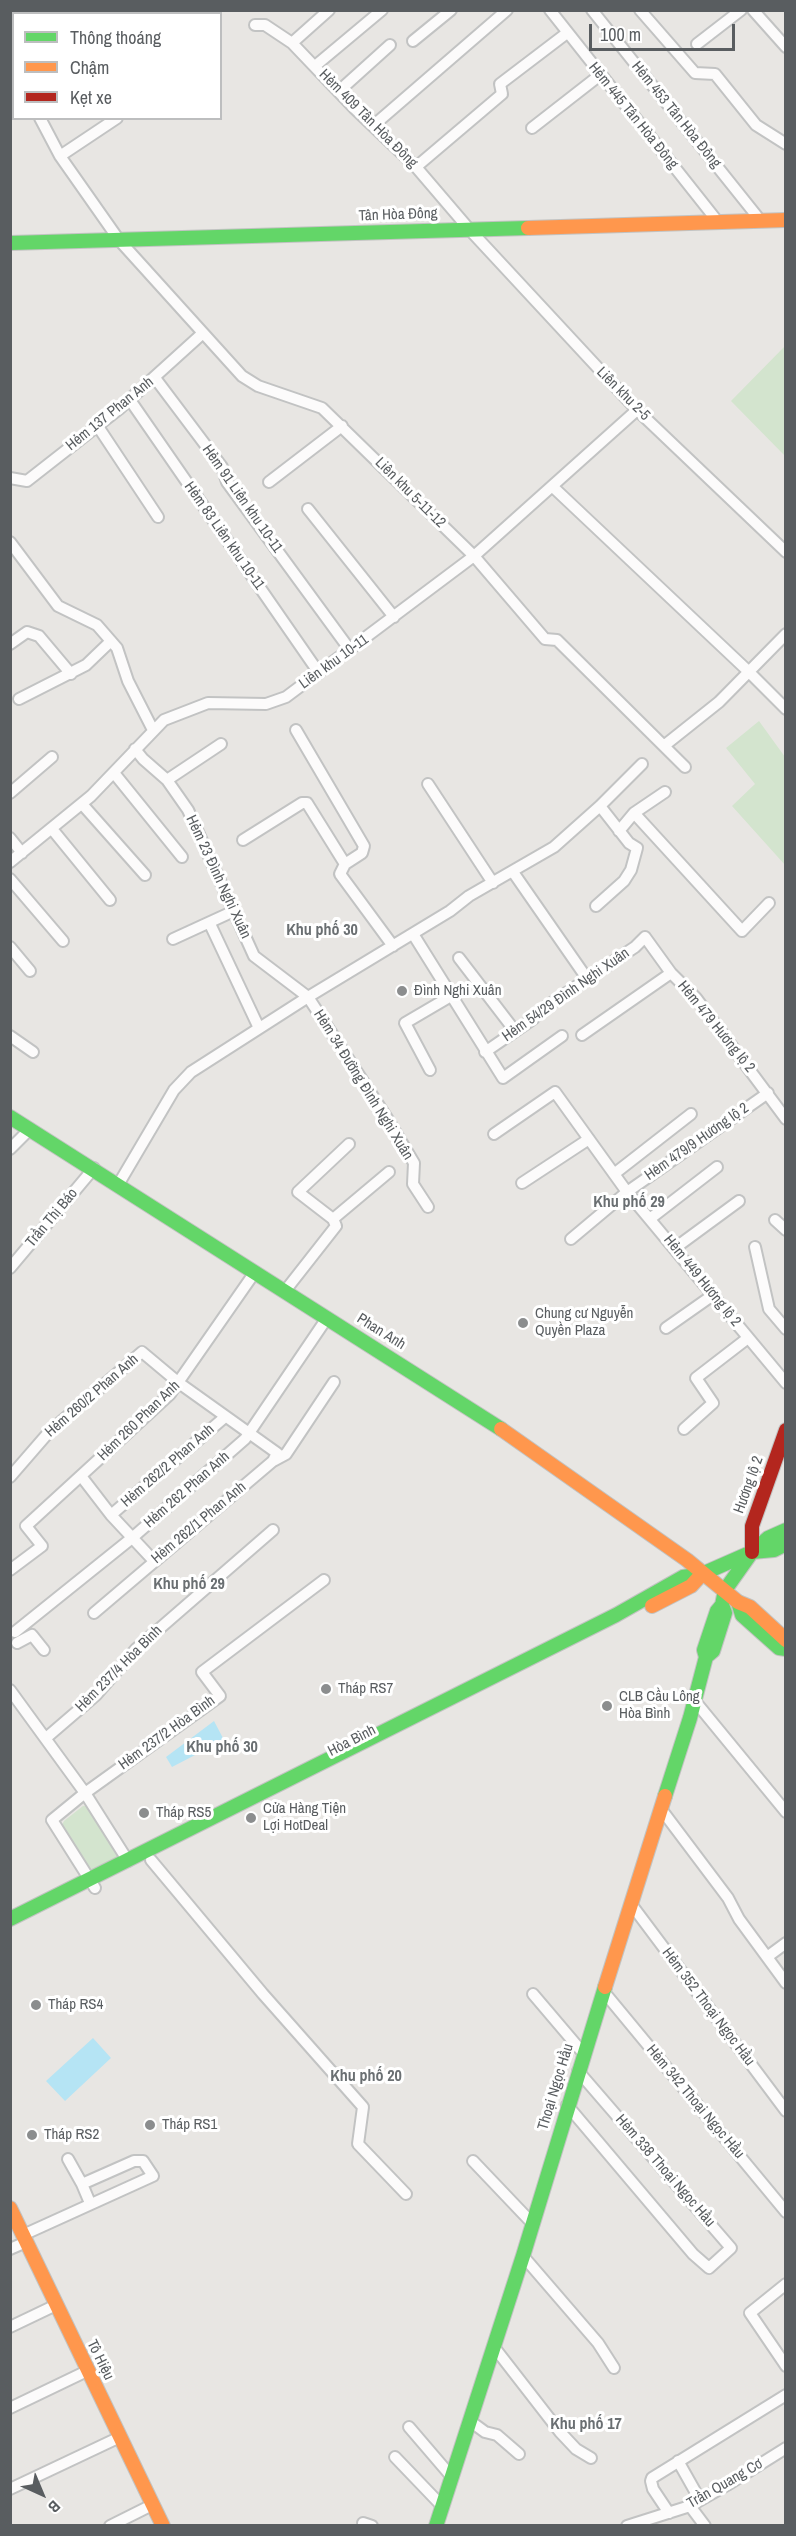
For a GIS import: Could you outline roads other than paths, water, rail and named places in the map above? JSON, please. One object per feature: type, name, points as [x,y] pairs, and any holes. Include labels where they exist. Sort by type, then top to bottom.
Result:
[{"type":"main road","name":"Tân Hòa Đông","points":[[11,242],[786,220]]},
{"type":"main road","name":"Phan Anh","points":[[10,1117],[94,1168],[443,1391],[536,1453],[687,1560],[738,1602]]},
{"type":"main road","name":"Hương lộ 2","points":[[752,1552],[752,1526],[786,1430]]},
{"type":"main road","points":[[752,1552],[768,1538],[786,1530]]},
{"type":"main road","points":[[752,1552],[774,1550],[786,1544]]},
{"type":"main road","name":"Hòa Bình","points":[[10,1919],[151,1860],[616,1615],[683,1577],[702,1574],[752,1552]]},
{"type":"main road","name":"Thoại Ngọc Hầu","points":[[436,2526],[523,2256],[567,2105],[661,1809],[706,1657],[704,1650],[717,1611],[722,1605],[725,1590],[752,1552]]},
{"type":"main road","points":[[738,1602],[750,1607],[786,1640]]},
{"type":"main road","points":[[738,1602],[742,1615],[779,1648],[786,1649]]},
{"type":"main road","name":"Hòa Bình","points":[[10,1929],[93,1884],[128,1861],[380,1740]]},
{"type":"main road","name":"Tô Hiệu","points":[[10,2208],[163,2526]]},
{"type":"street","points":[[292,43],[329,10]]},
{"type":"street","points":[[315,66],[382,10]]},
{"type":"street","points":[[413,41],[451,10]]},
{"type":"street","points":[[374,125],[507,10]]},
{"type":"street","name":"Hẻm 445 Tân Hòa Đông","points":[[550,10],[718,222]]},
{"type":"street","name":"Hẻm 453 Tân Hòa Đông","points":[[592,10],[760,220]]},
{"type":"street","points":[[640,10],[695,73],[715,74],[756,125],[786,144]]},
{"type":"street","points":[[697,44],[741,10]]},
{"type":"street","points":[[753,10],[786,47]]},
{"type":"street","name":"Hẻm 409 Tân Hòa Đông","points":[[255,25],[265,25],[292,43],[355,110],[374,125],[416,167],[469,229]]},
{"type":"street","points":[[416,167],[502,94],[500,84],[567,33]]},
{"type":"street","points":[[339,91],[390,45]]},
{"type":"street","points":[[532,128],[600,75]]},
{"type":"street","name":"Liên khu 5-11-12","points":[[42,120],[60,156],[119,240],[242,376],[258,386],[322,408],[474,556],[545,639],[557,640],[686,767]]},
{"type":"street","points":[[60,156],[114,120]]},
{"type":"street","name":"Liên khu 2-5","points":[[469,229],[638,410],[786,552]]},
{"type":"street","name":"Hẻm 137 Phan Anh","points":[[10,478],[27,481],[130,400],[203,333]]},
{"type":"street","name":"Hẻm 91 Liên khu 10-11","points":[[155,378],[222,467],[227,482],[350,650]]},
{"type":"street","name":"Hẻm 83 Liên khu 10-11","points":[[130,400],[319,673]]},
{"type":"street","name":"Liên khu 10-11","points":[[10,862],[82,804],[164,720],[208,703],[266,704],[286,697],[474,556],[638,410]]},
{"type":"street","points":[[97,425],[158,518]]},
{"type":"street","points":[[269,482],[342,426]]},
{"type":"street","points":[[553,487],[748,671],[786,710]]},
{"type":"street","points":[[308,509],[394,617]]},
{"type":"street","points":[[10,542],[58,606],[97,625],[117,648],[128,681],[153,730]]},
{"type":"street","points":[[10,644],[27,632],[39,636],[70,674]]},
{"type":"street","points":[[665,746],[719,702],[786,634]]},
{"type":"street","points":[[19,699],[86,665],[111,641]]},
{"type":"street","points":[[296,730],[364,846],[362,853],[345,864],[340,874],[393,946]]},
{"type":"street","points":[[167,780],[222,744]]},
{"type":"street","name":"Hẻm 23 Đình Nghi Xuân","points":[[135,749],[167,780],[188,810],[255,956],[308,997]]},
{"type":"street","points":[[10,793],[52,757]]},
{"type":"street","points":[[118,1185],[174,1090],[206,1061],[240,1043],[308,997],[554,847],[642,764]]},
{"type":"street","points":[[114,773],[182,857]]},
{"type":"street","points":[[428,784],[493,883]]},
{"type":"street","points":[[619,831],[634,813],[665,792]]},
{"type":"street","points":[[243,840],[302,803],[307,803],[345,864]]},
{"type":"street","points":[[82,804],[145,875]]},
{"type":"street","points":[[596,906],[624,881],[631,870],[637,848],[619,831],[600,806]]},
{"type":"street","points":[[634,813],[742,931],[769,903]]},
{"type":"street","points":[[52,829],[110,900]]},
{"type":"street","points":[[10,838],[22,853]]},
{"type":"street","points":[[513,872],[588,980]]},
{"type":"street","points":[[10,879],[63,941]]},
{"type":"street","points":[[173,939],[210,924],[234,911]]},
{"type":"street","points":[[210,924],[259,1028]]},
{"type":"street","points":[[413,934],[503,1078],[562,1036]]},
{"type":"street","name":"Hẻm 54/29 Đình Nghi Xuân","points":[[485,1052],[533,1019],[541,1010],[635,947],[645,937]]},
{"type":"street","name":"Hẻm 479 Hương lộ 2","points":[[645,937],[671,973],[696,998],[786,1119]]},
{"type":"street","points":[[10,947],[30,971]]},
{"type":"street","points":[[459,958],[515,1031]]},
{"type":"street","points":[[582,1035],[671,973]]},
{"type":"street","points":[[429,1070],[405,1023],[451,996]]},
{"type":"street","name":"Hẻm 34 Đường Đình Nghi Xuân","points":[[308,997],[414,1163],[413,1184],[428,1206]]},
{"type":"street","points":[[10,1036],[33,1052]]},
{"type":"street","name":"Hẻm 449 Hương lộ 2","points":[[494,1134],[553,1091],[556,1093],[627,1191],[786,1383]]},
{"type":"street","name":"Hẻm 479/9 Hương lộ 2","points":[[571,1239],[627,1191],[768,1093]]},
{"type":"street","points":[[614,1173],[691,1114]]},
{"type":"street","points":[[10,1149],[30,1129]]},
{"type":"street","points":[[522,1183],[589,1139]]},
{"type":"street","points":[[285,1291],[336,1226],[333,1219],[298,1192],[349,1144]]},
{"type":"street","points":[[651,1218],[717,1167]]},
{"type":"street","name":"Trần Thị Báo","points":[[10,1268],[94,1168]]},
{"type":"street","points":[[333,1219],[389,1173]]},
{"type":"street","points":[[675,1248],[739,1201]]},
{"type":"street","points":[[775,1220],[786,1230]]},
{"type":"street","points":[[754,1247],[769,1309],[786,1329]]},
{"type":"street","name":"Hẻm 260 Phan Anh","points":[[10,1570],[42,1546],[26,1526],[180,1383],[255,1272]]},
{"type":"street","points":[[666,1328],[713,1295]]},
{"type":"street","name":"Hẻm 262 Phan Anh","points":[[13,1638],[132,1538],[250,1434],[327,1318]]},
{"type":"street","points":[[684,1429],[713,1403],[696,1378],[748,1338]]},
{"type":"street","name":"Hẻm 260/2 Phan Anh","points":[[10,1477],[49,1432],[142,1352],[180,1383]]},
{"type":"street","name":"Hẻm 262/1 Phan Anh","points":[[94,1613],[273,1461],[286,1454],[334,1382]]},
{"type":"street","points":[[180,1383],[277,1453],[273,1461]]},
{"type":"street","name":"Hẻm 262/2 Phan Anh","points":[[111,1515],[225,1417]]},
{"type":"street","points":[[81,1476],[111,1515],[154,1561]]},
{"type":"street","name":"Hẻm 237/4 Hòa Bình","points":[[46,1738],[96,1695],[136,1649],[273,1530]]},
{"type":"street","name":"Hẻm 237/2 Hòa Bình","points":[[85,1793],[220,1696],[202,1672],[324,1580]]},
{"type":"street","points":[[13,1638],[32,1635],[44,1650]]},
{"type":"street","points":[[10,1690],[85,1793],[128,1861]]},
{"type":"street","points":[[694,1700],[786,1812]]},
{"type":"street","points":[[85,1793],[52,1820],[93,1884]]},
{"type":"street","points":[[661,1809],[728,1898],[739,1919],[786,1983]]},
{"type":"street","points":[[151,1860],[263,1994],[363,2107],[358,2144],[406,2194]]},
{"type":"street","name":"Hẻm 352 Thoại Ngọc Hầu","points":[[631,1904],[786,2111]]},
{"type":"street","points":[[767,1957],[786,1943]]},
{"type":"street","name":"Hẻm 342 Thoại Ngọc Hầu","points":[[604,1992],[786,2212]]},
{"type":"street","points":[[533,1994],[584,2054]]},
{"type":"street","name":"Hẻm 338 Thoại Ngọc Hầu","points":[[567,2105],[693,2254],[709,2268],[731,2248],[578,2071]]},
{"type":"street","points":[[68,2159],[90,2203]]},
{"type":"street","points":[[10,2249],[24,2238],[90,2203],[153,2176],[143,2161],[134,2162],[82,2184]]},
{"type":"street","points":[[473,2161],[532,2223]]},
{"type":"street","points":[[523,2256],[598,2343],[614,2368]]},
{"type":"street","points":[[786,2284],[750,2313],[786,2366]]},
{"type":"street","points":[[10,2327],[56,2305]]},
{"type":"street","points":[[494,2347],[560,2432],[576,2449],[591,2458]]},
{"type":"street","points":[[10,2408],[87,2371]]},
{"type":"street","points":[[669,2513],[653,2489],[651,2481],[655,2475],[786,2395]]},
{"type":"street","points":[[470,2421],[485,2432],[497,2434],[519,2454]]},
{"type":"street","points":[[409,2427],[452,2476]]},
{"type":"street","points":[[10,2489],[120,2437]]},
{"type":"street","name":"Trần Quang Cơ","points":[[627,2526],[695,2503],[786,2448]]},
{"type":"street","points":[[395,2457],[442,2506]]},
{"type":"street","points":[[678,2461],[705,2526]]},
{"type":"street","points":[[110,2526],[153,2505]]},
{"type":"water","points":[[214,1721],[224,1740],[172,1767],[166,1757]]},
{"type":"water","points":[[93,2038],[111,2058],[65,2101],[46,2081]]},
{"type":"place","name":"Đình Nghi Xuân","points":[[402,991]]},
{"type":"place","name":"Chung cư Nguyễn Quyền Plaza","points":[[523,1323]]},
{"type":"place","name":"Tháp RS7","points":[[326,1689]]},
{"type":"place","name":"CLB Cầu Lông Hòa Bình","points":[[607,1706]]},
{"type":"place","name":"Tháp RS5","points":[[144,1813]]},
{"type":"place","name":"Cửa Hàng Tiện Lợi HotDeal","points":[[251,1818]]},
{"type":"place","name":"Tháp RS4","points":[[36,2005]]},
{"type":"place","name":"Tháp RS1","points":[[150,2125]]},
{"type":"place","name":"Tháp RS2","points":[[32,2135]]},
{"type":"district","name":"Khu phố 30","points":[[322,931]]},
{"type":"district","name":"Khu phố 29","points":[[629,1203]]},
{"type":"district","name":"Khu phố 29","points":[[189,1585]]},
{"type":"district","name":"Khu phố 30","points":[[222,1748]]},
{"type":"district","name":"Khu phố 20","points":[[366,2077]]},
{"type":"district","name":"Khu phố 17","points":[[586,2425]]}]
